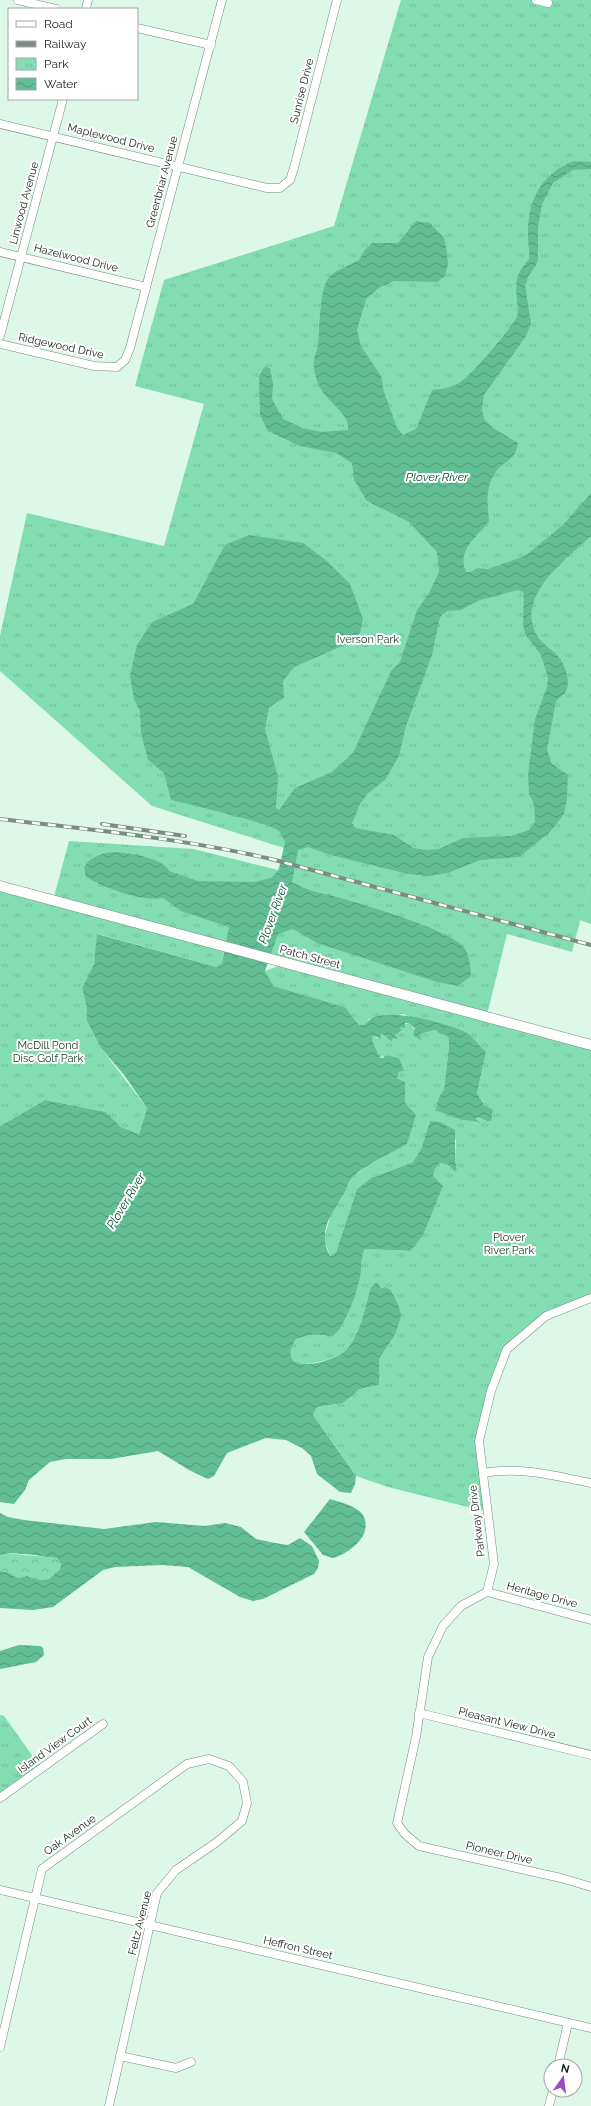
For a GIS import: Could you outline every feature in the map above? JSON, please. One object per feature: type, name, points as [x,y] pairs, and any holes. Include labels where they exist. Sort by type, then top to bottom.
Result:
[{"type":"street","points":[[18,0],[52,8]]},
{"type":"street","name":"Greenbriar Avenue","points":[[117,367],[125,360],[130,348],[222,0]]},
{"type":"street","name":"Sunrise Drive","points":[[285,186],[290,180],[294,168],[337,0]]},
{"type":"street","points":[[536,0],[548,3]]},
{"type":"street","points":[[138,28],[210,45]]},
{"type":"street","name":"Linwood Avenue","points":[[0,336],[63,100]]},
{"type":"street","name":"Maplewood Drive","points":[[0,124],[178,165],[266,188],[277,189],[285,186]]},
{"type":"street","name":"Hazelwood Drive","points":[[0,252],[146,286]]},
{"type":"street","name":"Ridgewood Drive","points":[[0,344],[94,366],[117,367]]},
{"type":"street","name":"Patch Street","points":[[0,886],[591,1045]]},
{"type":"street","name":"Parkway Drive","points":[[488,1592],[494,1564],[479,1441],[491,1391],[507,1349],[546,1316],[591,1298]]},
{"type":"street","points":[[483,1473],[500,1470],[525,1470],[591,1483]]},
{"type":"street","points":[[418,1713],[428,1657],[442,1626],[461,1606],[488,1592]]},
{"type":"street","name":"Heritage Drive","points":[[488,1592],[591,1620]]},
{"type":"street","name":"Pleasant View Drive","points":[[418,1713],[591,1755]]},
{"type":"street","name":"Pioneer Drive","points":[[418,1713],[416,1737],[397,1823],[405,1834],[419,1846],[561,1878],[591,1887]]},
{"type":"street","name":"Island View Court","points":[[0,1798],[103,1724]]},
{"type":"street","name":"Oak Avenue","points":[[0,2047],[42,1869],[187,1764],[209,1759],[229,1766],[243,1782]]},
{"type":"street","name":"Feltz Avenue","points":[[109,2106],[157,1892],[176,1870],[217,1842],[242,1821],[247,1803],[243,1782]]},
{"type":"street","name":"Heffron Street","points":[[0,1890],[591,2028]]},
{"type":"street","points":[[560,2058],[568,2023]]},
{"type":"street","points":[[120,2056],[176,2068],[191,2062]]},
{"type":"green space","name":"Iverson Park","points":[[401,0],[591,0],[591,878],[572,952],[507,934],[487,1015],[591,1045],[591,1300],[546,1316],[507,1349],[482,1425],[488,1512],[388,1487],[356,1476],[313,1415],[317,1407],[343,1403],[360,1389],[379,1385],[379,1359],[395,1335],[399,1306],[391,1290],[370,1289],[358,1331],[350,1346],[342,1353],[325,1360],[306,1364],[295,1362],[290,1356],[292,1346],[296,1339],[310,1335],[325,1336],[347,1314],[361,1271],[362,1255],[365,1249],[410,1251],[435,1169],[440,1163],[448,1165],[455,1172],[457,1170],[455,1159],[456,1140],[430,1121],[421,1149],[413,1162],[371,1178],[357,1189],[336,1252],[330,1256],[324,1238],[332,1211],[342,1198],[351,1179],[363,1169],[405,1103],[405,1082],[397,1078],[399,1072],[404,1071],[390,1057],[385,1055],[380,1058],[372,1040],[373,1036],[380,1039],[381,1034],[397,1038],[395,1035],[399,1027],[408,1023],[420,1034],[435,1030],[440,1034],[448,1036],[449,1046],[444,1089],[439,1097],[435,1111],[447,1113],[463,1120],[467,1119],[479,1124],[476,1119],[478,1117],[485,1121],[484,1105],[477,1093],[486,1052],[403,1014],[369,1019],[366,1024],[359,1025],[345,1007],[272,986],[265,971],[281,965],[224,951],[222,963],[217,967],[98,934],[94,964],[82,988],[86,1004],[87,1021],[101,1048],[147,1108],[139,1134],[121,1127],[106,1112],[45,1100],[0,1126],[0,890],[52,904],[69,841],[193,849],[278,870],[284,848],[152,806],[0,671],[0,636],[27,513],[164,546],[204,404],[135,386],[164,280],[334,226]]},
{"type":"green space","points":[[591,878],[591,924],[580,920]]},
{"type":"green space","points":[[4,1553],[57,1558],[61,1563],[60,1569],[49,1579],[39,1580],[27,1576],[18,1578],[7,1572],[0,1571],[0,1555]]},
{"type":"green space","points":[[0,1715],[4,1716],[39,1765],[0,1795]]},
{"type":"water","name":"Plover River","points":[[574,161],[591,162],[591,169],[573,170],[553,183],[542,204],[538,227],[538,261],[528,277],[525,286],[531,323],[526,336],[484,395],[482,410],[484,419],[493,428],[518,443],[517,449],[513,456],[498,469],[491,481],[488,494],[489,521],[466,550],[464,564],[466,572],[471,572],[477,568],[488,569],[525,556],[563,525],[591,493],[591,536],[557,567],[542,585],[533,605],[531,615],[536,634],[542,642],[558,656],[563,664],[568,679],[565,693],[556,701],[547,750],[552,764],[568,775],[567,799],[564,814],[550,832],[519,857],[480,860],[448,873],[429,876],[408,874],[331,855],[308,847],[298,850],[292,882],[322,894],[341,898],[408,919],[445,934],[458,942],[465,949],[468,955],[471,976],[458,986],[437,982],[317,943],[293,929],[278,934],[265,971],[273,986],[345,1007],[359,1025],[366,1024],[373,1018],[383,1015],[397,1015],[427,1020],[466,1033],[472,1037],[486,1052],[477,1093],[484,1105],[493,1110],[491,1121],[486,1121],[478,1117],[476,1119],[480,1124],[435,1111],[439,1097],[444,1089],[449,1046],[448,1036],[440,1034],[435,1030],[420,1034],[421,1040],[413,1035],[415,1028],[408,1023],[405,1023],[405,1028],[399,1027],[402,1030],[395,1035],[398,1039],[393,1038],[392,1041],[381,1034],[380,1040],[378,1037],[373,1036],[372,1040],[380,1058],[383,1058],[385,1055],[399,1058],[404,1071],[399,1072],[397,1078],[405,1082],[405,1103],[416,1115],[407,1144],[378,1159],[364,1168],[349,1181],[344,1194],[330,1216],[325,1231],[326,1247],[330,1256],[336,1252],[357,1189],[371,1178],[413,1162],[421,1149],[430,1121],[440,1122],[455,1130],[455,1159],[457,1170],[455,1172],[448,1165],[440,1163],[435,1169],[433,1176],[443,1186],[423,1235],[410,1251],[365,1249],[362,1257],[360,1278],[355,1296],[343,1324],[338,1331],[333,1336],[310,1335],[296,1339],[291,1351],[292,1359],[297,1363],[306,1364],[317,1363],[338,1356],[350,1346],[358,1331],[370,1289],[375,1283],[378,1283],[381,1289],[385,1287],[391,1290],[399,1306],[401,1316],[395,1335],[379,1359],[379,1385],[360,1389],[343,1403],[317,1407],[313,1415],[356,1476],[355,1484],[351,1493],[340,1492],[317,1474],[311,1456],[302,1448],[286,1440],[266,1438],[227,1453],[214,1476],[208,1479],[189,1470],[158,1451],[111,1459],[66,1459],[50,1462],[29,1480],[25,1490],[14,1504],[0,1502],[0,1126],[45,1100],[106,1112],[121,1127],[139,1134],[147,1108],[124,1075],[101,1048],[87,1021],[86,1004],[82,988],[94,964],[97,934],[217,967],[222,963],[229,927],[181,911],[163,898],[144,898],[113,890],[86,877],[84,867],[90,860],[99,855],[111,852],[150,858],[165,866],[169,871],[198,881],[254,882],[271,878],[279,870],[285,842],[279,831],[261,823],[171,800],[164,773],[148,760],[141,733],[140,711],[134,699],[130,676],[137,645],[152,622],[193,604],[225,545],[249,535],[303,543],[327,561],[350,584],[363,619],[360,633],[347,644],[294,667],[283,681],[284,698],[269,707],[265,729],[278,777],[276,808],[279,810],[295,788],[332,772],[353,753],[391,671],[400,662],[417,610],[429,593],[439,572],[437,552],[409,522],[367,501],[354,480],[352,463],[336,453],[300,446],[268,431],[260,415],[259,377],[264,367],[270,368],[273,384],[272,399],[283,419],[302,428],[321,432],[348,430],[348,424],[345,418],[321,389],[314,370],[314,360],[318,345],[322,298],[326,281],[340,269],[359,260],[364,251],[372,243],[398,243],[416,221],[430,223],[444,238],[448,264],[445,276],[437,282],[394,281],[380,287],[366,299],[357,330],[361,346],[381,376],[384,392],[397,428],[403,435],[416,429],[432,390],[449,387],[464,379],[490,352],[514,322],[518,313],[516,288],[517,278],[521,269],[529,259],[528,224],[533,201],[544,182],[552,173]],"holes":[[[518,590],[523,592],[523,624],[525,634],[541,655],[548,678],[547,687],[535,719],[528,775],[529,794],[534,804],[535,822],[529,830],[511,836],[463,838],[439,849],[426,850],[413,848],[394,835],[355,828],[352,823],[360,804],[367,794],[385,780],[399,756],[405,729],[432,655],[440,617],[447,611],[461,610],[480,600]]]},
{"type":"water","points":[[330,1499],[357,1509],[363,1515],[366,1522],[363,1536],[358,1542],[346,1552],[333,1558],[323,1555],[304,1532]]},
{"type":"water","points":[[0,1513],[8,1517],[24,1520],[104,1529],[156,1522],[205,1526],[225,1523],[241,1527],[256,1539],[275,1543],[288,1545],[300,1538],[312,1546],[319,1561],[318,1568],[314,1574],[263,1599],[253,1601],[240,1597],[188,1567],[162,1565],[115,1567],[103,1570],[53,1607],[33,1610],[0,1608],[0,1571],[7,1572],[18,1578],[27,1576],[39,1580],[49,1579],[60,1569],[61,1564],[57,1558],[19,1553],[0,1555]]},
{"type":"water","points":[[19,1645],[40,1646],[43,1648],[44,1655],[36,1662],[0,1669],[0,1651]]},
{"type":"railway","points":[[0,819],[170,840],[271,859],[591,945]]},
{"type":"railway","points":[[102,824],[185,836]]},
{"type":"park label","name":"McDill Pond Disc Golf Park","points":[[48,1051]]},
{"type":"park label","name":"Plover River Park","points":[[509,1243]]}]
